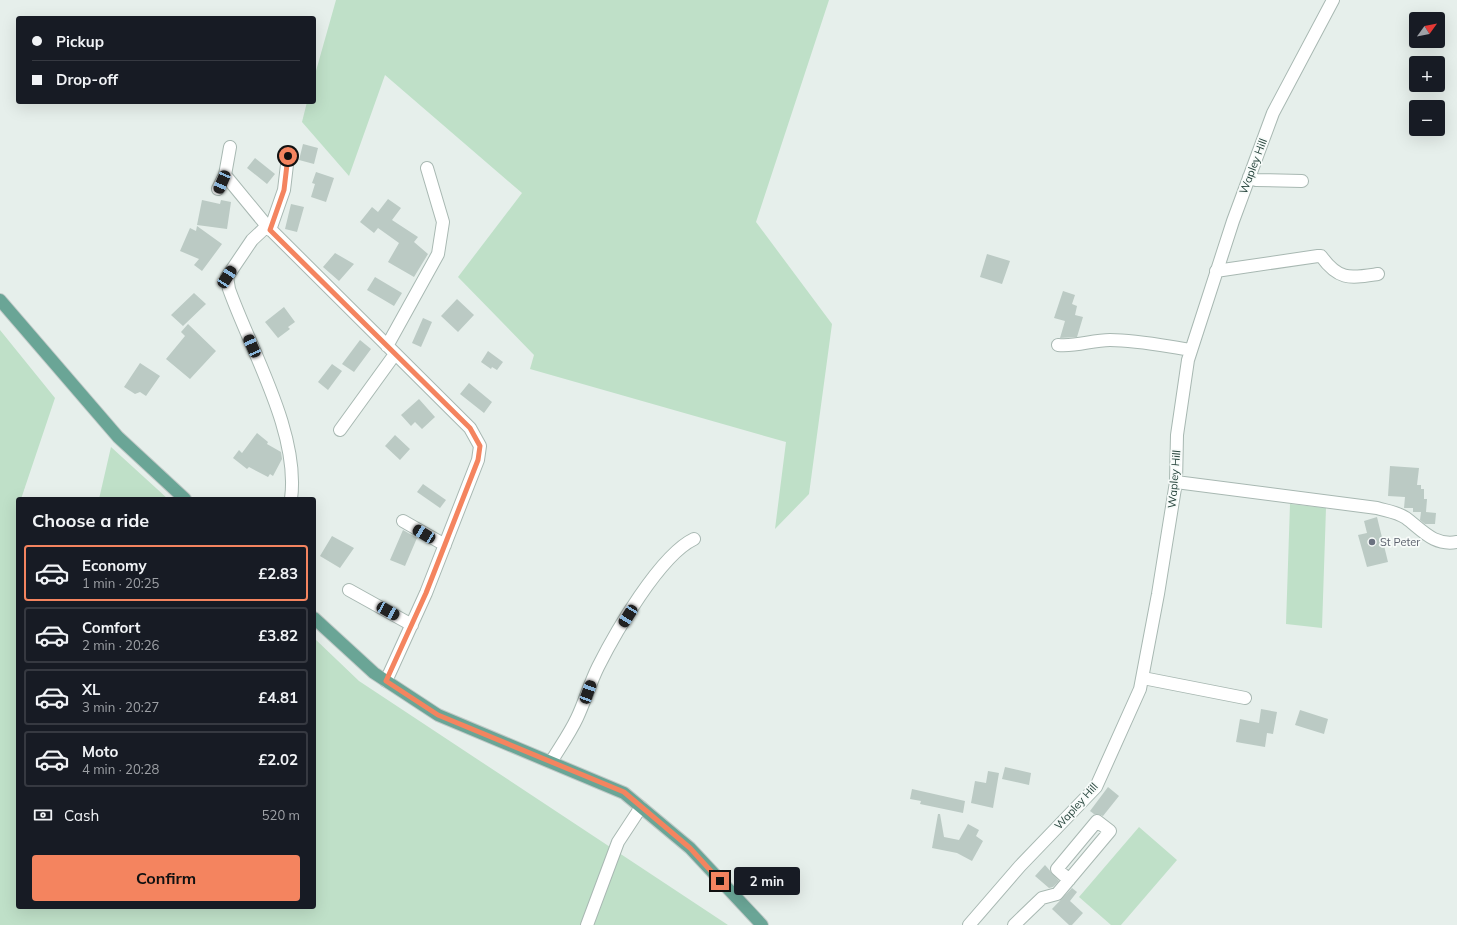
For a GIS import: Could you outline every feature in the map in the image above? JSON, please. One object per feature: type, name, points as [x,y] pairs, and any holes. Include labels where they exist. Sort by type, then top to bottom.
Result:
[{"type":"main road","points":[[0,300],[118,437],[183,497]]},
{"type":"main road","points":[[316,620],[374,673],[438,715],[624,792],[690,848],[762,925]]},
{"type":"street","name":"Wapley Hill","points":[[969,925],[1020,866],[1096,787],[1140,690],[1158,594],[1176,482],[1177,435],[1188,360],[1216,271],[1249,177],[1274,113],[1333,0]]},
{"type":"street","points":[[218,190],[225,175],[230,147]]},
{"type":"street","points":[[288,156],[284,190],[269,228],[252,240],[227,277],[229,290],[280,416],[291,454],[291,497]]},
{"type":"street","points":[[340,430],[391,350],[438,254],[443,222],[427,168]]},
{"type":"street","points":[[225,175],[269,228],[470,428],[480,446],[478,460],[445,546],[412,625],[386,681]]},
{"type":"street","points":[[1249,177],[1256,180],[1302,181]]},
{"type":"street","points":[[1216,271],[1321,256],[1333,271],[1341,276],[1354,278],[1378,274]]},
{"type":"street","points":[[1058,345],[1079,346],[1109,340],[1143,341],[1191,350]]},
{"type":"street","points":[[1176,482],[1377,508],[1395,512],[1406,518],[1430,538],[1440,542],[1457,542]]},
{"type":"street","points":[[403,521],[445,546]]},
{"type":"street","points":[[551,762],[577,719],[598,667],[628,616],[660,569],[677,550],[694,540]]},
{"type":"street","points":[[349,590],[412,625]]},
{"type":"street","points":[[1142,678],[1246,698]]},
{"type":"street","points":[[587,925],[618,842],[641,807]]},
{"type":"street","points":[[1014,925],[1042,898],[1057,894],[1069,880],[1110,831],[1097,821],[1057,869],[1069,880]]},
{"type":"green space","points":[[336,0],[829,0],[756,222],[832,324],[809,494],[775,529],[786,442],[530,369],[534,355],[458,277],[522,193],[385,75],[349,176],[302,122],[306,104],[316,104],[316,71]]},
{"type":"green space","points":[[0,330],[55,398],[22,497],[16,497],[16,909],[316,909],[316,640],[359,681],[728,925],[0,925]]},
{"type":"green space","points":[[111,447],[166,497],[99,497]]},
{"type":"green space","points":[[1290,504],[1326,508],[1322,628],[1286,624]]},
{"type":"green space","points":[[1139,827],[1177,860],[1121,925],[1111,925],[1079,897]]},
{"type":"building","points":[[303,144],[318,148],[314,164],[299,160]]},
{"type":"building","points":[[255,158],[275,174],[267,184],[247,168]]},
{"type":"building","points":[[316,172],[334,178],[326,202],[311,197],[315,184],[312,183]]},
{"type":"building","points":[[388,199],[401,208],[392,220],[418,237],[414,242],[428,254],[414,277],[388,262],[399,243],[378,228],[374,233],[360,222],[372,207],[378,212]]},
{"type":"building","points":[[202,200],[220,204],[221,200],[231,202],[227,229],[197,225]]},
{"type":"building","points":[[291,204],[304,207],[297,232],[285,229]]},
{"type":"building","points":[[197,226],[222,244],[202,271],[194,265],[199,259],[180,251],[190,228],[196,231]]},
{"type":"building","points":[[335,253],[354,264],[339,281],[323,267]]},
{"type":"building","points":[[987,254],[1010,261],[1002,284],[980,277]]},
{"type":"building","points":[[375,277],[402,293],[394,306],[367,290]]},
{"type":"building","points":[[1063,291],[1075,295],[1072,304],[1077,306],[1075,315],[1083,317],[1077,337],[1060,338],[1065,321],[1054,318]]},
{"type":"building","points":[[194,293],[206,304],[183,326],[171,315]]},
{"type":"building","points":[[457,299],[474,315],[458,332],[441,316]]},
{"type":"building","points":[[284,307],[295,322],[288,327],[290,329],[278,338],[265,322]]},
{"type":"building","points":[[423,318],[432,322],[421,347],[412,343]]},
{"type":"building","points":[[188,324],[216,351],[190,379],[166,359],[185,336],[181,332]]},
{"type":"building","points":[[360,340],[371,349],[354,372],[342,364]]},
{"type":"building","points":[[488,351],[503,362],[497,370],[492,367],[491,369],[481,362]]},
{"type":"building","points":[[140,363],[160,376],[146,396],[140,392],[135,394],[124,387]]},
{"type":"building","points":[[332,364],[342,371],[328,390],[318,382]]},
{"type":"building","points":[[469,383],[492,402],[484,413],[460,394]]},
{"type":"building","points":[[419,399],[435,417],[422,429],[415,422],[411,426],[401,415]]},
{"type":"building","points":[[257,433],[268,442],[267,444],[281,452],[282,459],[273,476],[270,474],[268,477],[249,467],[247,469],[233,458],[239,450],[242,453]]},
{"type":"building","points":[[395,435],[410,449],[400,460],[385,446]]},
{"type":"building","points":[[1390,466],[1419,468],[1417,485],[1421,485],[1421,489],[1424,489],[1424,499],[1427,499],[1426,512],[1436,513],[1435,524],[1425,524],[1420,520],[1421,512],[1413,512],[1413,508],[1404,508],[1405,497],[1388,496]]},
{"type":"building","points":[[423,484],[446,500],[440,508],[417,492]]},
{"type":"building","name":"St Peter","points":[[1377,517],[1388,562],[1367,567],[1358,535],[1367,533],[1364,521]]},
{"type":"building","points":[[403,530],[417,538],[405,566],[390,560]]},
{"type":"building","points":[[332,536],[354,548],[340,568],[320,556]]},
{"type":"building","points":[[1261,709],[1277,712],[1273,734],[1267,733],[1265,747],[1236,742],[1240,719],[1259,723]]},
{"type":"building","points":[[1300,710],[1328,719],[1324,734],[1295,725]]},
{"type":"building","points":[[1005,767],[1031,773],[1029,785],[1002,779]]},
{"type":"building","points":[[988,771],[999,773],[993,808],[971,803],[975,781],[986,783]]},
{"type":"building","points":[[1108,787],[1119,796],[1103,816],[1094,814],[1090,811]]},
{"type":"building","points":[[912,789],[965,801],[963,813],[920,804],[921,801],[910,799]]},
{"type":"building","points":[[938,814],[940,814],[944,837],[959,840],[968,824],[979,830],[976,836],[983,841],[972,861],[957,853],[932,848]]},
{"type":"building","points":[[1045,865],[1059,881],[1053,887],[1049,888],[1035,876]]},
{"type":"building","points":[[1072,888],[1077,892],[1070,901],[1083,913],[1072,925],[1069,925],[1052,909]]},
{"type":"place","name":"St Peter","points":[[1372,542]]},
{"type":"route","points":[[288,156],[284,190],[270,230],[470,428],[480,446],[478,460],[426,593],[386,681],[438,715],[624,792],[690,848],[720,881]]}]
